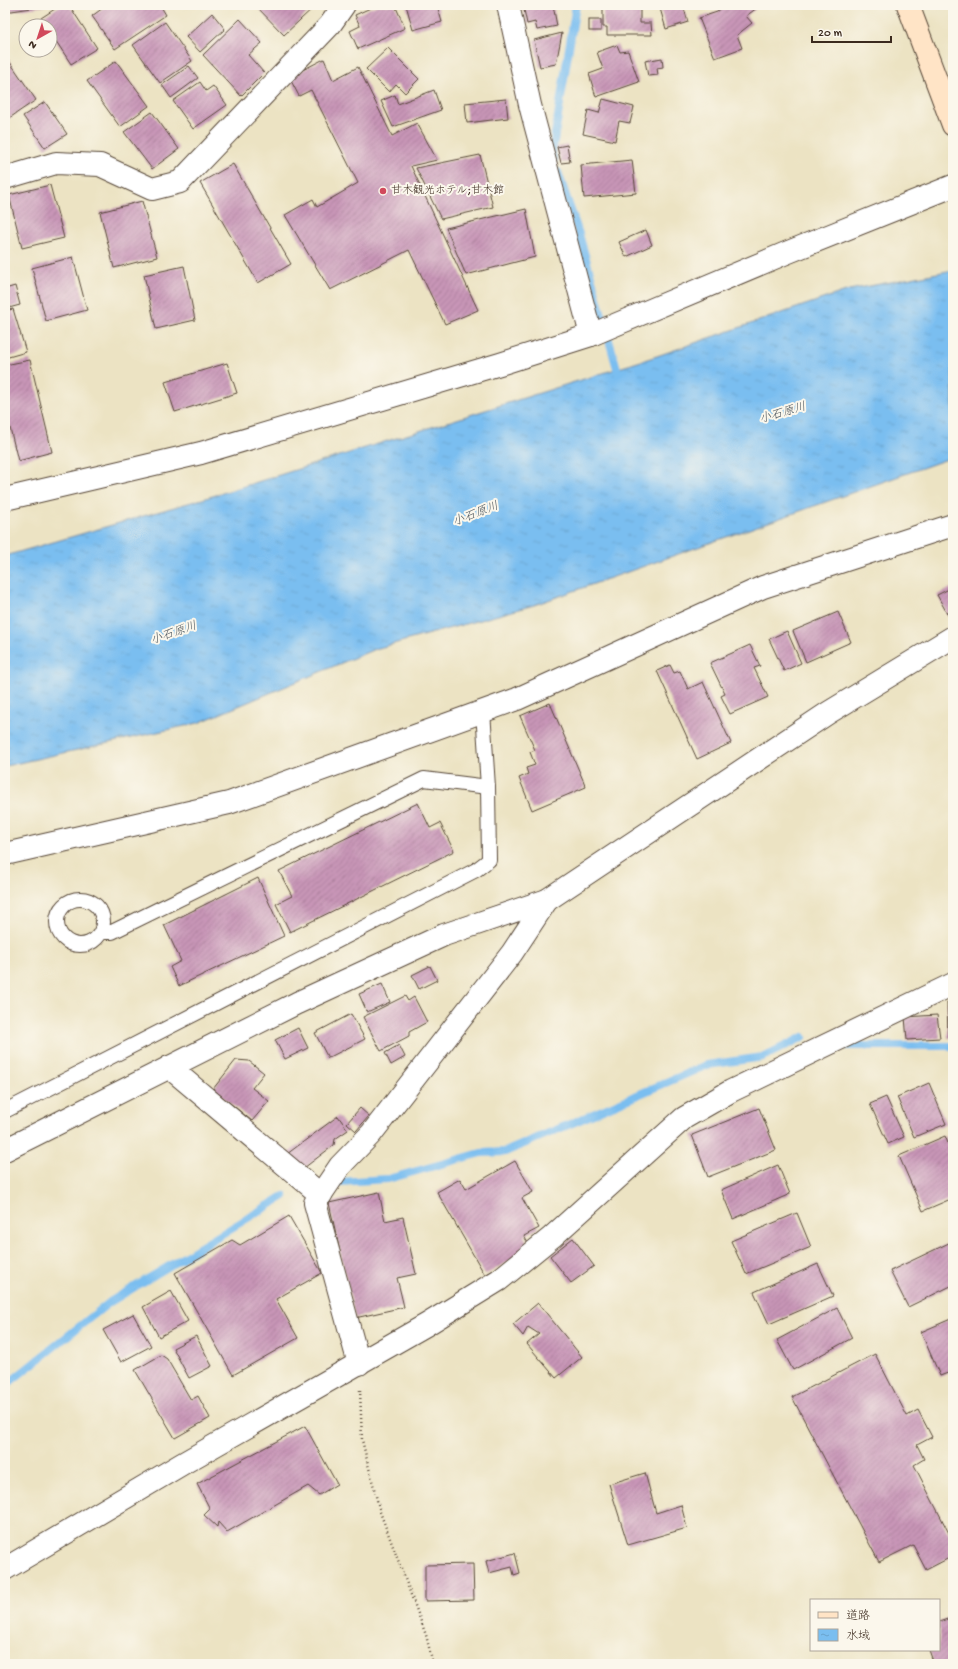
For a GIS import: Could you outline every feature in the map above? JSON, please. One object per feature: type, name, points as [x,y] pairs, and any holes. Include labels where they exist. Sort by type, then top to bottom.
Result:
[{"type":"main road","points":[[908,5],[953,125]]},
{"type":"street","points":[[5,178],[56,163],[100,165],[152,189],[180,182],[330,25],[344,5]]},
{"type":"street","points":[[508,5],[530,105],[591,335]]},
{"type":"street","points":[[5,499],[200,453],[500,364],[591,335],[786,253],[953,186]]},
{"type":"street","points":[[5,854],[229,803],[517,699],[763,587],[953,525]]},
{"type":"street","points":[[5,1150],[297,1003],[444,935],[547,900],[828,713],[953,637]]},
{"type":"street","points":[[359,1364],[316,1203],[340,1166],[371,1134],[507,959],[547,900]]},
{"type":"street","points":[[5,1569],[182,1464],[426,1325],[499,1280],[552,1237],[684,1118],[731,1091],[953,984]]},
{"type":"street","points":[[169,1067],[321,1195]]},
{"type":"lane","points":[[5,1111],[476,870],[488,860],[488,787],[483,711]]},
{"type":"lane","points":[[101,932],[112,932],[424,779],[488,787]]},
{"type":"path","points":[[359,1364],[362,1440],[380,1512],[426,1635],[433,1664]]},
{"type":"water","name":"小石原川","points":[[953,270],[953,457],[534,605],[375,649],[198,723],[5,766],[5,556],[216,495],[657,356],[849,290]]},
{"type":"building","points":[[5,5],[45,5],[45,6],[5,12]]},
{"type":"building","points":[[61,5],[69,5],[97,48],[71,64],[58,44],[58,18],[41,18]]},
{"type":"building","points":[[107,5],[160,5],[166,15],[115,49],[92,16]]},
{"type":"building","points":[[255,5],[316,5],[284,35]]},
{"type":"building","points":[[377,5],[395,5],[405,28],[358,49],[350,31],[360,26],[355,15]]},
{"type":"building","points":[[406,5],[437,5],[442,22],[413,30]]},
{"type":"building","points":[[523,5],[553,5],[557,26],[537,30],[535,22],[527,24]]},
{"type":"building","points":[[603,5],[640,5],[640,23],[651,23],[652,35],[607,35],[607,27],[603,27]]},
{"type":"building","points":[[659,5],[683,5],[688,22],[666,29]]},
{"type":"building","points":[[725,5],[761,5],[746,16],[752,23],[737,35],[742,48],[715,58],[699,18],[717,12]]},
{"type":"building","points":[[212,13],[225,29],[200,52],[186,37]]},
{"type":"building","points":[[240,19],[262,43],[248,55],[264,73],[241,96],[203,55]]},
{"type":"building","points":[[589,20],[601,20],[601,31],[589,31]]},
{"type":"building","points":[[165,22],[192,61],[160,83],[133,45]]},
{"type":"building","points":[[562,33],[556,64],[540,67],[534,40]]},
{"type":"building","points":[[617,45],[620,52],[628,51],[639,82],[596,97],[589,74],[603,69],[597,52]]},
{"type":"building","points":[[388,48],[419,79],[405,93],[396,84],[389,92],[366,69]]},
{"type":"building","points":[[5,55],[36,100],[5,121]]},
{"type":"building","points":[[662,58],[663,67],[657,68],[658,75],[648,76],[645,61]]},
{"type":"building","name":"甘木観光ホテル;甘木館","points":[[324,59],[333,80],[358,67],[392,136],[417,123],[437,160],[411,166],[478,310],[445,324],[409,250],[330,290],[285,215],[313,199],[317,207],[358,183],[311,90],[299,96],[289,77]]},
{"type":"building","points":[[116,61],[149,106],[120,127],[87,81]]},
{"type":"building","points":[[189,66],[198,78],[171,98],[162,85]]},
{"type":"building","points":[[200,82],[206,91],[213,86],[227,105],[193,129],[173,101]]},
{"type":"building","points":[[434,90],[441,110],[393,127],[381,101],[395,95],[398,104]]},
{"type":"building","points":[[506,99],[508,118],[467,123],[465,103]]},
{"type":"building","points":[[603,99],[634,107],[630,123],[619,121],[615,141],[583,134],[588,110],[599,113]]},
{"type":"building","points":[[45,102],[67,134],[45,148],[23,116]]},
{"type":"building","points":[[152,112],[179,149],[152,169],[124,132]]},
{"type":"building","points":[[567,145],[570,162],[561,163],[557,147]]},
{"type":"building","points":[[480,155],[493,207],[441,219],[416,168]]},
{"type":"building","points":[[632,160],[636,193],[584,198],[581,165]]},
{"type":"building","points":[[233,164],[291,264],[258,283],[200,183]]},
{"type":"building","points":[[50,185],[64,238],[22,248],[9,195]]},
{"type":"building","points":[[142,201],[157,257],[114,268],[100,212]]},
{"type":"building","points":[[526,209],[535,257],[466,275],[446,228]]},
{"type":"building","points":[[646,230],[652,245],[626,257],[619,242]]},
{"type":"building","points":[[73,257],[87,310],[46,321],[32,268]]},
{"type":"building","points":[[184,266],[195,320],[156,329],[144,275]]},
{"type":"building","points":[[15,286],[20,305],[5,309],[5,289]]},
{"type":"building","points":[[13,309],[26,352],[5,358],[5,311]]},
{"type":"building","points":[[30,360],[52,452],[18,461],[5,407],[5,365]]},
{"type":"building","points":[[227,363],[237,393],[175,412],[165,382]]},
{"type":"building","points":[[953,587],[953,624],[937,595]]},
{"type":"building","points":[[838,612],[851,642],[806,662],[793,631]]},
{"type":"building","points":[[787,631],[801,663],[784,671],[769,639]]},
{"type":"building","points":[[750,645],[760,666],[754,668],[768,697],[730,714],[721,696],[725,694],[710,663]]},
{"type":"building","points":[[670,665],[674,673],[680,671],[688,689],[703,682],[731,743],[697,759],[657,671]]},
{"type":"building","points":[[550,703],[586,787],[532,810],[519,778],[528,774],[526,768],[535,765],[530,752],[535,750],[520,716]]},
{"type":"building","points":[[418,803],[430,828],[440,823],[454,851],[290,932],[276,904],[292,896],[279,871]]},
{"type":"building","points":[[258,878],[284,936],[179,986],[170,967],[181,961],[164,925]]},
{"type":"building","points":[[430,966],[437,980],[419,989],[412,975]]},
{"type":"building","points":[[382,984],[390,1002],[367,1012],[359,994]]},
{"type":"building","points":[[405,996],[408,1001],[414,997],[427,1022],[409,1032],[409,1036],[381,1051],[363,1017]]},
{"type":"building","points":[[947,1002],[953,1002],[953,1038],[948,1038]]},
{"type":"building","points":[[351,1014],[365,1039],[328,1058],[315,1033]]},
{"type":"building","points":[[937,1015],[940,1038],[907,1040],[905,1017]]},
{"type":"building","points":[[298,1028],[308,1048],[285,1059],[275,1040]]},
{"type":"building","points":[[399,1045],[405,1057],[391,1065],[385,1053]]},
{"type":"building","points":[[236,1060],[249,1061],[264,1073],[252,1088],[269,1101],[252,1121],[213,1089]]},
{"type":"building","points":[[929,1083],[946,1124],[914,1137],[897,1097]]},
{"type":"building","points":[[886,1097],[904,1137],[888,1144],[870,1104]]},
{"type":"building","points":[[360,1108],[369,1116],[356,1131],[347,1123]]},
{"type":"building","points":[[759,1108],[776,1150],[708,1177],[692,1135]]},
{"type":"building","points":[[338,1116],[348,1130],[335,1139],[334,1145],[300,1171],[287,1154]]},
{"type":"building","points":[[945,1136],[953,1155],[953,1198],[923,1211],[899,1156]]},
{"type":"building","points":[[515,1161],[533,1192],[522,1198],[539,1228],[524,1236],[531,1249],[485,1275],[437,1192],[460,1179],[466,1189]]},
{"type":"building","points":[[778,1165],[790,1194],[733,1219],[721,1190]]},
{"type":"building","points":[[379,1192],[385,1221],[403,1217],[416,1274],[397,1278],[404,1307],[355,1318],[329,1203]]},
{"type":"building","points":[[797,1213],[811,1247],[746,1274],[731,1241]]},
{"type":"building","points":[[289,1216],[322,1273],[276,1299],[298,1338],[233,1375],[175,1273],[232,1240],[240,1245]]},
{"type":"building","points":[[573,1238],[594,1266],[571,1283],[550,1256]]},
{"type":"building","points":[[953,1241],[953,1285],[908,1307],[890,1271]]},
{"type":"building","points":[[818,1264],[833,1296],[769,1324],[754,1292]]},
{"type":"building","points":[[171,1291],[188,1321],[159,1337],[143,1307]]},
{"type":"building","points":[[538,1303],[582,1357],[556,1378],[527,1344],[539,1334],[528,1327],[523,1336],[513,1324]]},
{"type":"building","points":[[837,1308],[852,1338],[793,1370],[777,1340]]},
{"type":"building","points":[[133,1314],[151,1346],[121,1362],[103,1330]]},
{"type":"building","points":[[953,1318],[953,1371],[940,1376],[921,1332]]},
{"type":"building","points":[[196,1336],[212,1366],[189,1378],[173,1348]]},
{"type":"building","points":[[875,1354],[907,1416],[918,1410],[932,1437],[917,1445],[924,1459],[914,1465],[953,1541],[953,1556],[926,1570],[913,1545],[879,1562],[792,1397]]},
{"type":"building","points":[[161,1355],[167,1359],[191,1400],[198,1396],[210,1418],[175,1438],[135,1370]]},
{"type":"building","points":[[305,1426],[337,1484],[319,1495],[308,1486],[227,1532],[218,1522],[217,1527],[204,1515],[210,1509],[197,1484]]},
{"type":"building","points":[[645,1473],[656,1513],[681,1505],[687,1528],[628,1545],[609,1484]]},
{"type":"building","points":[[515,1553],[520,1573],[514,1575],[512,1567],[489,1573],[486,1561]]},
{"type":"building","points":[[473,1564],[474,1600],[425,1601],[425,1565]]},
{"type":"building","points":[[953,1617],[953,1663],[934,1664],[929,1651],[940,1651],[940,1622]]},
{"type":"waterway","points":[[554,159],[552,153],[576,5]]},
{"type":"waterway","points":[[558,172],[579,234],[620,379]]},
{"type":"waterway","points":[[339,1182],[388,1179],[481,1153],[505,1152],[707,1065],[763,1057],[803,1037]]},
{"type":"waterway","points":[[849,1046],[953,1046]]},
{"type":"waterway","points":[[5,1386],[110,1302],[284,1196]]},
{"type":"place","name":"甘木観光ホテル;甘木館","points":[[383,191]]}]
